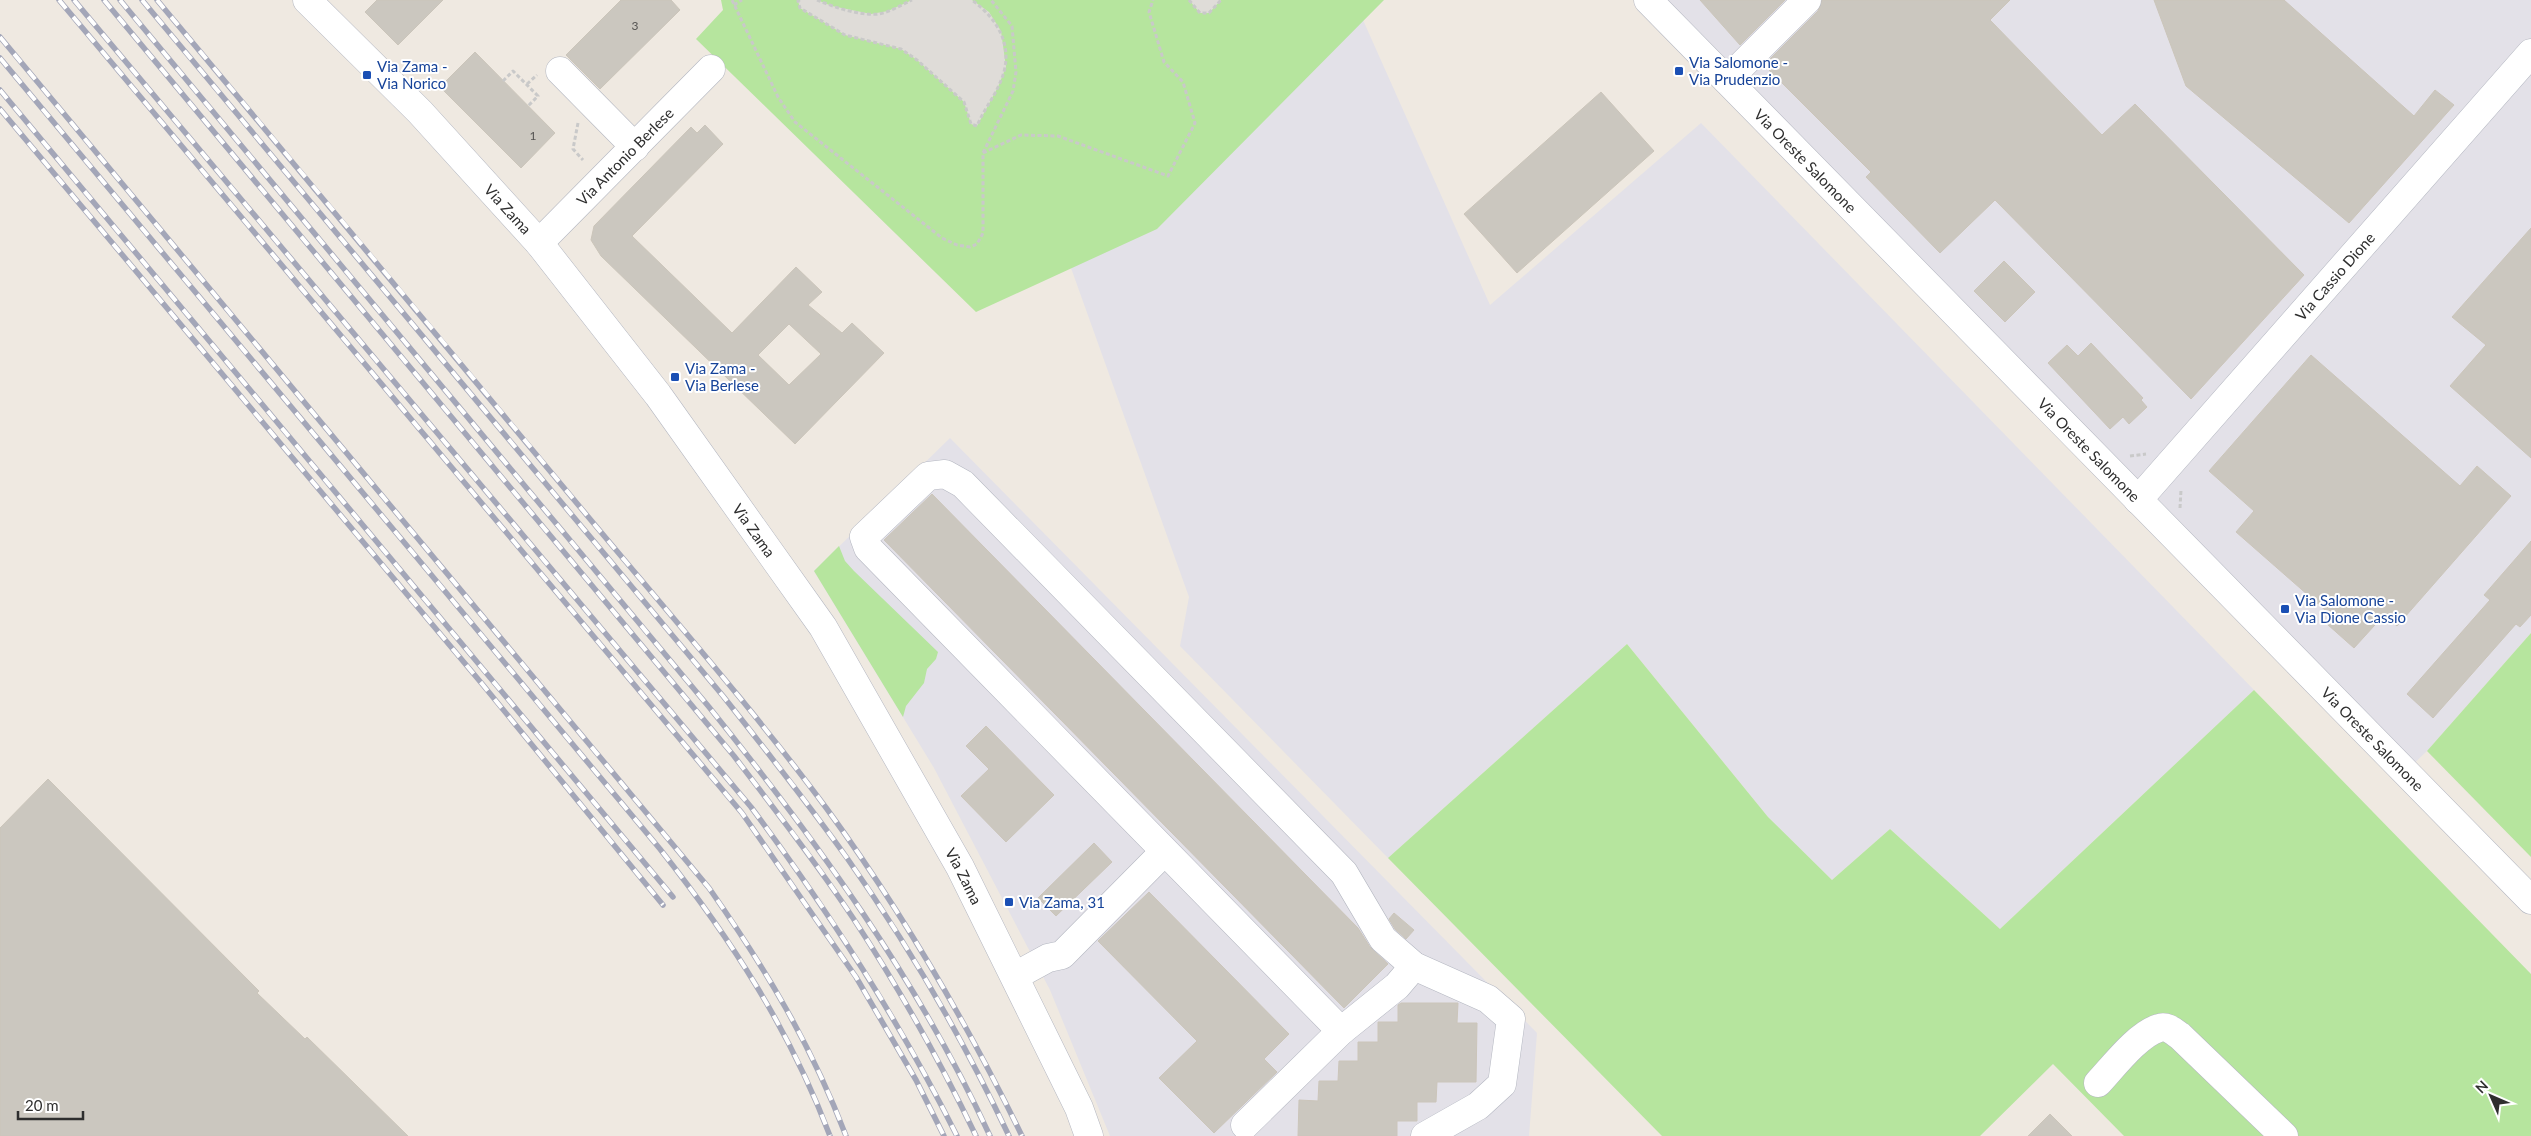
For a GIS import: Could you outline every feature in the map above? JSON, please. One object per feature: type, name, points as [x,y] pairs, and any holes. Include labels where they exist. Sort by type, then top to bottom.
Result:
[{"type":"street","name":"Via Oreste Salomone","points":[[1648,0],[2531,900]]},
{"type":"street","points":[[1727,80],[1807,0]]},
{"type":"street","name":"Via Zama","points":[[312,1],[420,112],[539,243],[658,396],[823,627],[960,867],[1079,1108],[1089,1136]]},
{"type":"street","name":"Via Cassio Dione","points":[[2138,500],[2531,53]]},
{"type":"street","name":"Via Antonio Berlese","points":[[539,243],[711,69]]},
{"type":"street","points":[[551,76],[635,147]]},
{"type":"street","points":[[1341,1031],[868,548],[864,538],[928,476],[945,474],[963,484],[1344,873],[1383,939],[1414,966],[1488,999],[1511,1019],[1502,1084],[1478,1106],[1425,1136]]},
{"type":"street","points":[[1014,976],[1048,958],[1054,943],[1157,845]]},
{"type":"street","points":[[1245,1125],[1341,1031],[1397,986],[1414,966]]},
{"type":"street","points":[[2098,1083],[2146,1035],[2160,1027],[2169,1028],[2180,1036],[2284,1136]]},
{"type":"path","points":[[732,0],[778,97],[795,122],[942,238],[957,245],[970,247],[982,239],[983,153],[1013,91],[1016,72],[1012,26],[991,0]]},
{"type":"path","points":[[734,6],[742,0]]},
{"type":"path","points":[[798,0],[800,8],[845,35],[901,50],[917,60],[964,102],[971,124],[977,126],[998,87],[1006,66],[1001,31],[989,12],[972,0]]},
{"type":"path","points":[[817,0],[832,6],[871,14],[888,11],[912,0]]},
{"type":"path","points":[[983,153],[1021,135],[1058,136],[1168,176],[1195,123],[1182,82],[1164,62],[1149,12],[1153,0]]},
{"type":"path","points":[[1189,0],[1200,13],[1209,13],[1221,0]]},
{"type":"path","points":[[503,80],[513,71],[538,96],[528,106]]},
{"type":"path","points":[[526,84],[536,75],[551,76]]},
{"type":"path","points":[[578,118],[572,149],[583,160]]},
{"type":"shaded area","points":[[817,0],[832,6],[871,14],[888,11],[912,0],[972,0],[989,12],[1001,31],[1006,67],[998,87],[977,126],[971,124],[964,102],[917,60],[901,49],[845,35],[800,8],[798,1]]},
{"type":"shaded area","points":[[1189,0],[1221,0],[1209,13],[1200,13]]},
{"type":"shaded area","points":[[1648,0],[2531,0],[2531,633],[2427,751],[2405,772]]},
{"type":"shaded area","points":[[1363,20],[1490,305],[1701,123],[2254,690],[2000,929],[1890,829],[1832,880],[1768,817],[1627,644],[1388,858],[1180,646],[1189,597],[1071,268],[1163,222]]},
{"type":"shaded area","points":[[950,438],[1537,1033],[1529,1136],[1110,1136],[1050,990],[934,768],[814,571]]},
{"type":"green space","points":[[721,0],[1384,0],[1157,229],[976,312],[696,39],[723,10]]},
{"type":"green space","points":[[839,546],[845,561],[854,571],[938,652],[936,659],[927,669],[924,683],[906,706],[903,717],[814,571]]},
{"type":"green space","points":[[2531,633],[2531,857],[2427,751]]},
{"type":"green space","points":[[1627,644],[1768,817],[1832,880],[1890,829],[2000,929],[2254,690],[2531,974],[2531,1136],[2124,1136],[2053,1064],[1980,1136],[1662,1136],[1388,858]]},
{"type":"building","points":[[377,0],[443,0],[398,45],[365,12]]},
{"type":"building","points":[[621,0],[671,0],[680,10],[600,89],[566,55]]},
{"type":"building","points":[[1700,0],[1785,0],[1740,45]]},
{"type":"building","points":[[1822,0],[2010,0],[1990,20],[2102,135],[2135,104],[2304,275],[2191,399],[1995,200],[1940,253],[1866,177],[1871,172],[1764,65],[1818,11]]},
{"type":"building","points":[[2154,0],[2284,0],[2414,116],[2435,90],[2454,105],[2349,223],[2186,86]]},
{"type":"building","points":[[475,52],[555,133],[521,168],[440,87]]},
{"type":"building","points":[[1601,92],[1654,151],[1517,273],[1464,214]]},
{"type":"building","points":[[705,125],[723,144],[632,236],[732,333],[796,267],[822,292],[808,305],[842,333],[852,323],[884,353],[795,444],[601,256],[591,240],[594,226],[691,127],[697,133]],"holes":[[[789,324],[821,354],[789,385],[758,355]]]},
{"type":"building","points":[[2531,228],[2531,458],[2450,386],[2486,345],[2452,317]]},
{"type":"building","points":[[2004,261],[2035,292],[2005,322],[1974,291]]},
{"type":"building","points":[[2091,343],[2143,398],[2141,400],[2147,407],[2129,424],[2123,417],[2110,429],[2048,363],[2067,345],[2078,356]]},
{"type":"building","points":[[2311,355],[2460,486],[2477,466],[2511,496],[2397,626],[2384,615],[2354,648],[2327,624],[2333,617],[2236,532],[2254,511],[2209,471]]},
{"type":"building","points":[[932,494],[1358,928],[1370,947],[1388,964],[1344,1008],[884,540]]},
{"type":"building","points":[[2531,541],[2531,615],[2520,627],[2516,624],[2433,718],[2407,694],[2490,600],[2484,595]]},
{"type":"building","points":[[986,726],[1054,795],[1006,842],[961,796],[989,769],[966,746]]},
{"type":"building","points":[[48,779],[259,991],[257,993],[305,1039],[307,1037],[408,1136],[0,1136],[0,828]]},
{"type":"building","points":[[1094,843],[1112,862],[1056,916],[1038,898]]},
{"type":"building","points":[[1149,892],[1289,1034],[1264,1059],[1277,1072],[1214,1133],[1159,1078],[1197,1041],[1098,941]]},
{"type":"building","points":[[1394,913],[1414,930],[1406,939],[1395,929],[1389,919]]},
{"type":"building","points":[[1401,1003],[1458,1003],[1457,1023],[1477,1023],[1476,1082],[1437,1082],[1436,1102],[1417,1102],[1417,1121],[1397,1121],[1397,1136],[1298,1136],[1299,1100],[1318,1101],[1319,1081],[1338,1081],[1339,1061],[1358,1061],[1358,1042],[1378,1042],[1378,1022],[1398,1022],[1398,1005]]},
{"type":"building","points":[[2050,1114],[2072,1136],[2028,1136]]},
{"type":"railway","points":[[59,0],[742,813],[856,977],[916,1080],[944,1136]]},
{"type":"railway","points":[[74,0],[751,807],[862,967],[911,1050],[957,1136]]},
{"type":"railway","points":[[104,0],[734,756],[825,877],[870,944],[918,1025],[976,1136]]},
{"type":"railway","points":[[120,0],[749,757],[826,860],[898,967],[962,1078],[990,1136]]},
{"type":"railway","points":[[142,0],[723,696],[801,796],[870,891],[913,959],[973,1064],[1009,1136]]},
{"type":"railway","points":[[157,0],[711,662],[799,772],[855,848],[907,927],[955,1009],[1022,1136]]},
{"type":"railway","points":[[0,37],[709,888],[768,977],[802,1038],[846,1136]]},
{"type":"railway","points":[[0,58],[660,849],[711,917],[777,1021],[814,1096],[830,1136]]},
{"type":"railway","points":[[0,90],[673,897]]},
{"type":"railway","points":[[0,109],[483,685],[663,905]]},
{"type":"place","name":"Via Salomone - Via Prudenzio","points":[[1679,71]]},
{"type":"place","name":"Via Zama - Via Norico","points":[[367,75]]},
{"type":"place","name":"Via Zama - Via Berlese","points":[[675,377]]},
{"type":"place","name":"Via Salomone - Via Dione Cassio","points":[[2285,609]]},
{"type":"place","name":"Via Zama, 31","points":[[1009,902]]}]
